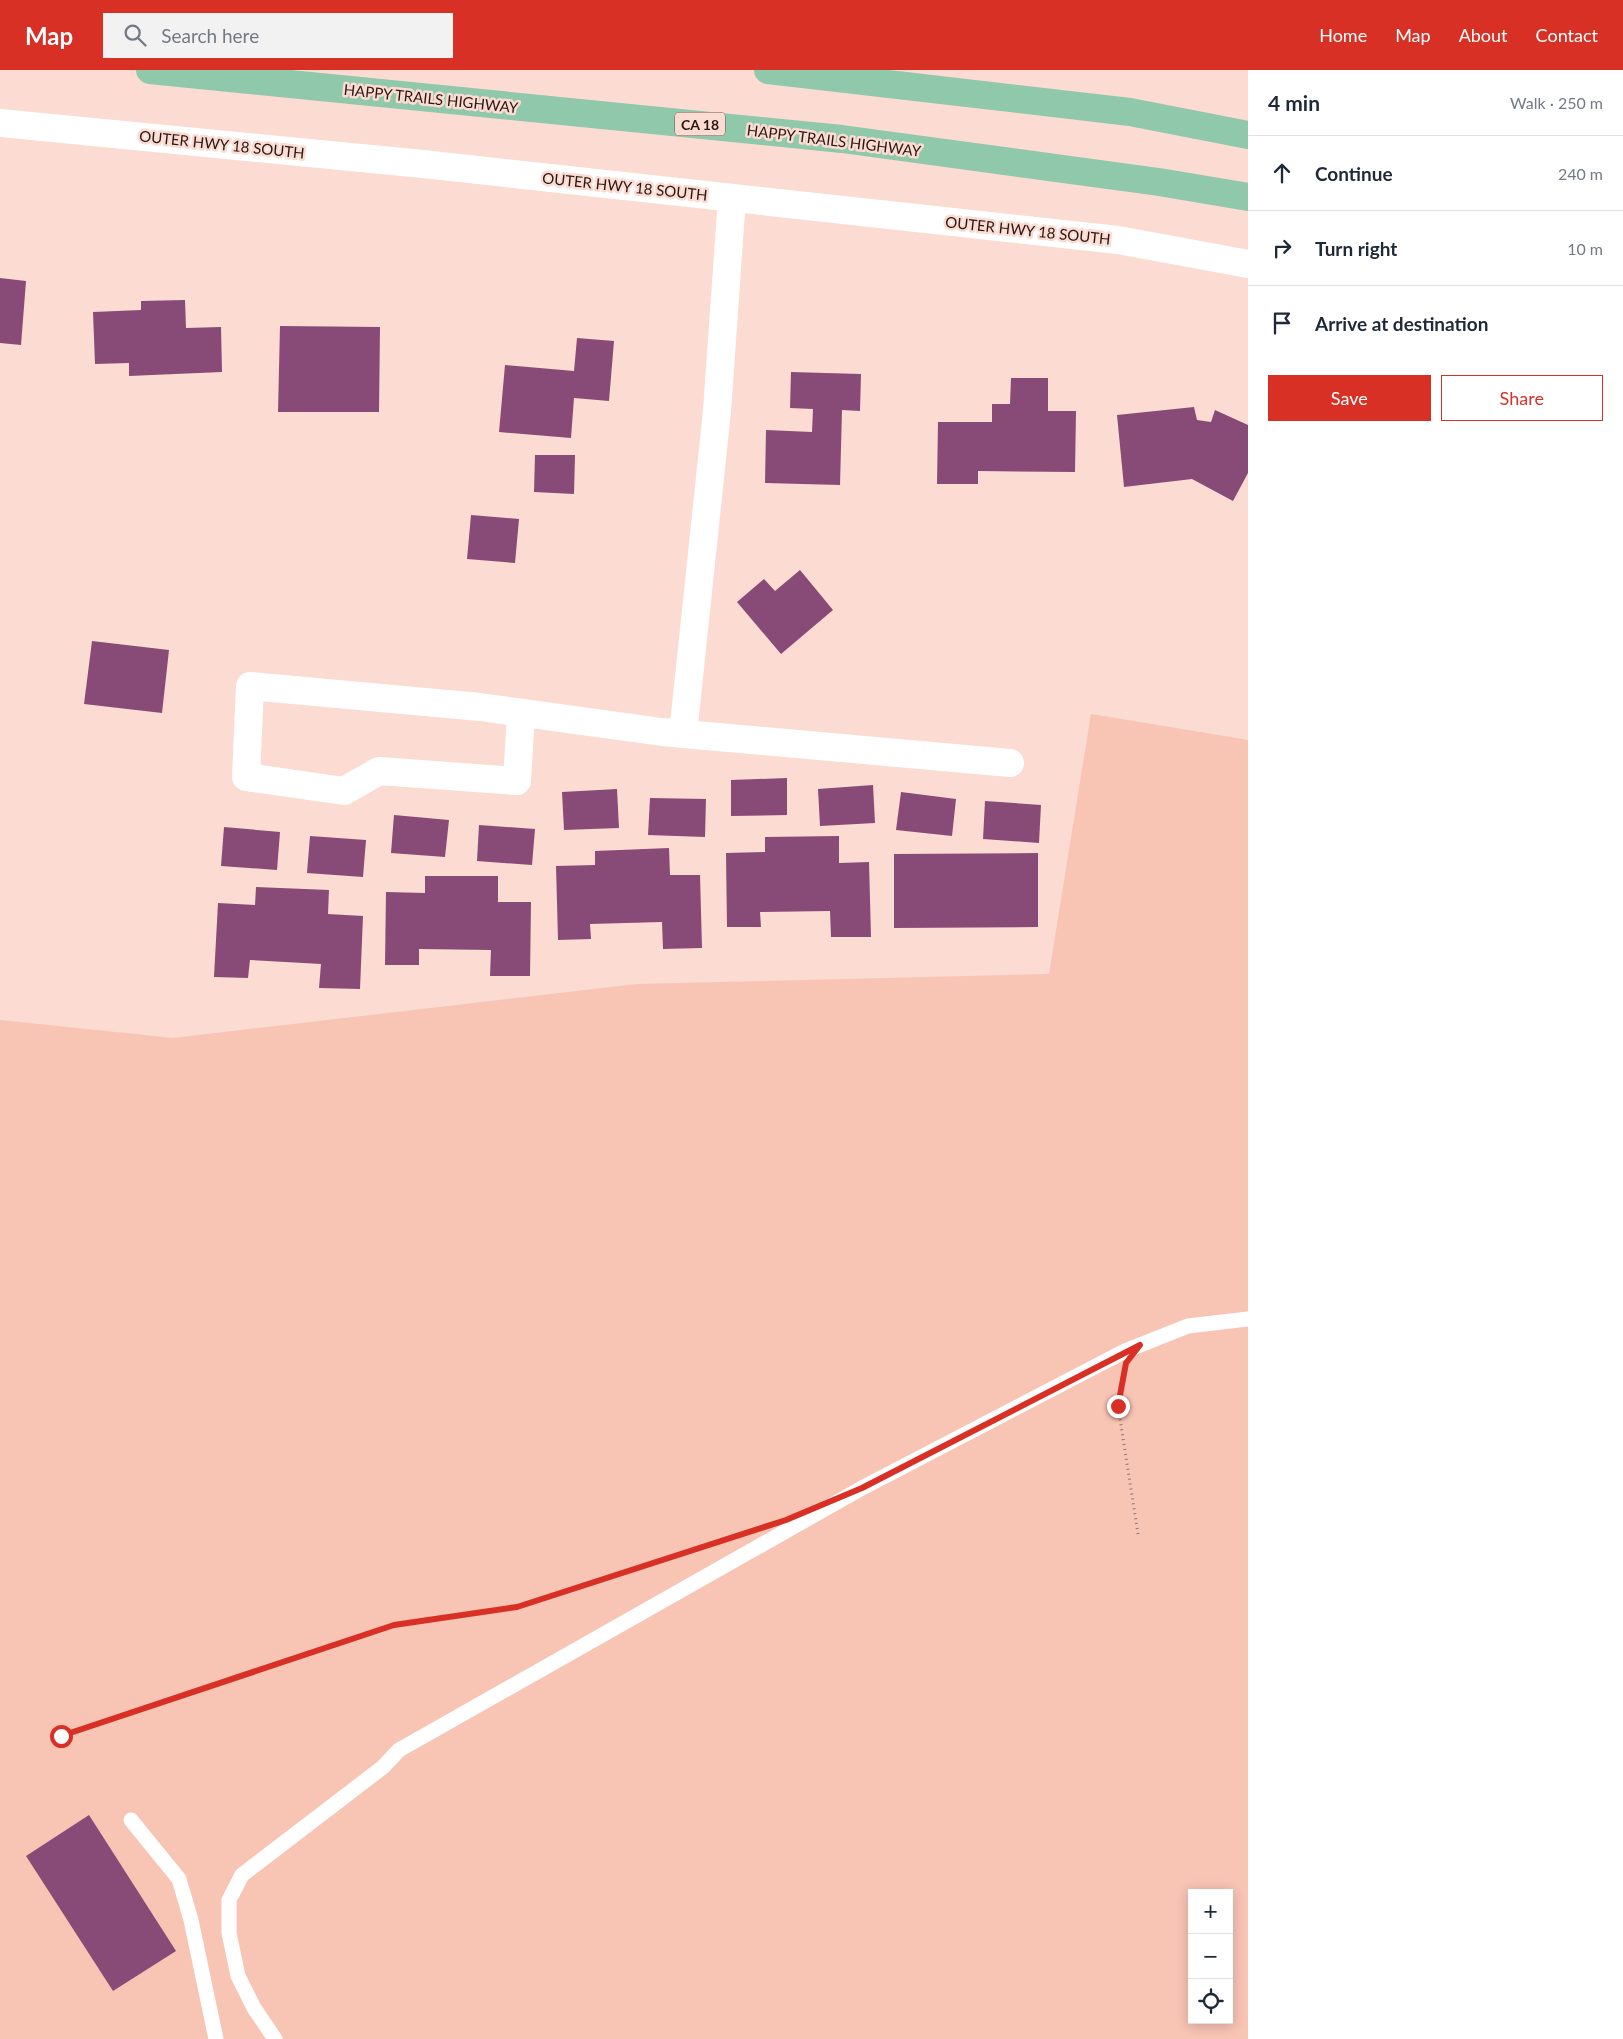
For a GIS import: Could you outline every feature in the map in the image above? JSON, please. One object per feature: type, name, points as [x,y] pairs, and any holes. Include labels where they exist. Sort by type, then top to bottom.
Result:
[{"type":"main road","name":"HAPPY TRAILS HIGHWAY","points":[[150,70],[842,139],[1159,182],[1248,197]]},
{"type":"main road","points":[[768,70],[1130,112],[1248,135]]},
{"type":"street","name":"OUTER HWY 18 SOUTH","points":[[0,123],[423,164],[1118,240],[1248,264]]},
{"type":"street","points":[[683,734],[717,411],[732,198]]},
{"type":"street","points":[[521,713],[517,781],[379,771],[344,791],[246,777],[250,686],[480,707],[683,734],[1010,763]]},
{"type":"lane","points":[[275,2039],[254,2008],[238,1976],[229,1933],[229,1900],[242,1875],[383,1766],[399,1750],[862,1488],[1140,1345],[1188,1326],[1248,1319]]},
{"type":"lane","points":[[131,1820],[179,1878],[191,1920],[216,2039]]},
{"type":"path","points":[[1138,1534],[1118,1406],[1126,1363],[1140,1345]]},
{"type":"path","points":[[61,1736],[394,1625],[517,1607],[715,1543]]},
{"type":"shaded area","points":[[1091,714],[1248,740],[1248,2039],[0,2039],[0,1020],[173,1038],[637,984],[1049,974]]},
{"type":"building","points":[[0,278],[26,281],[21,345],[0,343]]},
{"type":"building","points":[[185,300],[186,328],[221,327],[222,372],[129,376],[129,363],[95,364],[93,312],[141,310],[141,301]]},
{"type":"building","points":[[280,326],[380,327],[379,412],[278,412]]},
{"type":"building","points":[[577,338],[614,341],[609,401],[574,398],[571,438],[499,432],[505,365],[574,371]]},
{"type":"building","points":[[791,372],[861,374],[860,411],[842,410],[840,485],[765,483],[766,430],[812,432],[813,409],[790,408]]},
{"type":"building","points":[[1011,378],[1048,378],[1048,411],[1076,411],[1075,472],[978,471],[978,484],[937,484],[938,422],[992,422],[992,404],[1010,404]]},
{"type":"building","points":[[1194,407],[1197,420],[1211,422],[1215,410],[1248,425],[1248,473],[1233,501],[1192,479],[1124,487],[1117,415]]},
{"type":"building","points":[[535,455],[575,455],[574,494],[534,492]]},
{"type":"building","points":[[471,515],[519,519],[515,563],[467,559]]},
{"type":"building","points":[[800,570],[833,610],[781,654],[737,602],[764,579],[775,591]]},
{"type":"building","points":[[92,641],[169,650],[162,713],[84,704]]},
{"type":"building","points":[[787,778],[787,815],[731,816],[731,780]]},
{"type":"building","points":[[873,785],[875,823],[820,826],[818,789]]},
{"type":"building","points":[[617,789],[619,828],[564,830],[562,792]]},
{"type":"building","points":[[901,792],[956,799],[952,836],[896,830]]},
{"type":"building","points":[[650,798],[706,799],[705,837],[648,835]]},
{"type":"building","points":[[985,801],[1041,805],[1039,843],[983,839]]},
{"type":"building","points":[[394,815],[449,820],[445,857],[391,853]]},
{"type":"building","points":[[479,825],[535,829],[532,865],[477,861]]},
{"type":"building","points":[[224,827],[280,832],[277,870],[221,866]]},
{"type":"building","points":[[310,836],[366,840],[363,877],[307,873]]},
{"type":"building","points":[[839,836],[839,863],[869,862],[871,937],[831,937],[830,911],[760,912],[761,927],[727,927],[726,853],[765,852],[765,837]]},
{"type":"building","points":[[669,848],[670,875],[700,875],[702,948],[663,949],[662,922],[590,924],[591,939],[558,940],[556,866],[595,865],[595,851]]},
{"type":"building","points":[[1038,853],[1038,927],[894,928],[894,854]]},
{"type":"building","points":[[425,876],[498,876],[498,902],[531,902],[530,976],[490,976],[491,950],[419,949],[419,965],[385,965],[386,892],[425,893]]},
{"type":"building","points":[[256,887],[329,890],[328,914],[363,916],[360,989],[319,988],[321,964],[250,960],[248,978],[214,977],[218,903],[255,905]]},
{"type":"building","points":[[89,1815],[176,1951],[113,1991],[26,1856]]},
{"type":"route","points":[[61,1736],[394,1625],[517,1607],[786,1520],[862,1488],[1125,1351],[1140,1345],[1126,1363],[1118,1406]]}]
